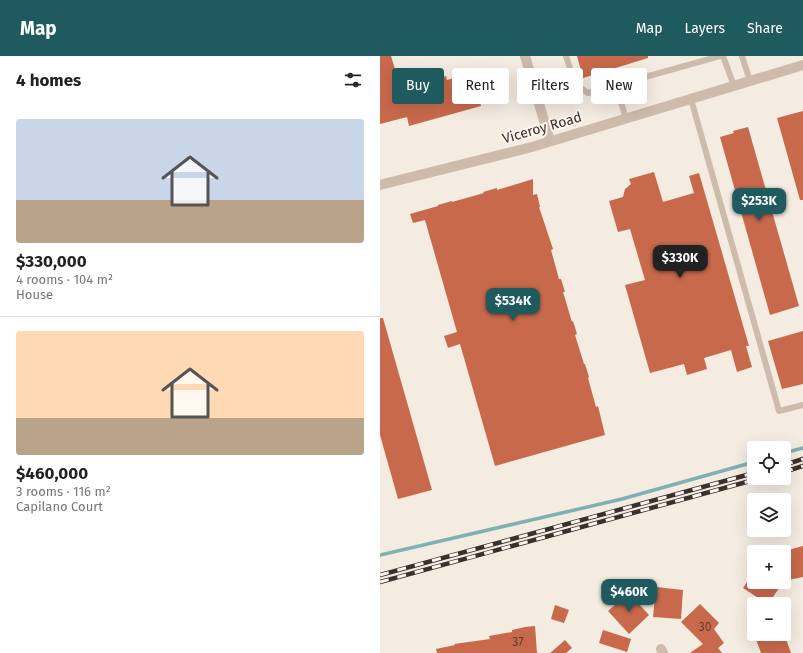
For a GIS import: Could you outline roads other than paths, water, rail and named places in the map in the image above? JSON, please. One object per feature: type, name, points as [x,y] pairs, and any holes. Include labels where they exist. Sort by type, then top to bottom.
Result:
[{"type":"street","points":[[525,56],[550,141]]},
{"type":"street","name":"Viceroy Road","points":[[380,185],[550,141],[803,65]]},
{"type":"lane","points":[[566,56],[575,84],[588,93],[591,92]]},
{"type":"lane","points":[[647,76],[720,56]]},
{"type":"lane","points":[[723,56],[734,86]]},
{"type":"lane","points":[[742,56],[750,81]]},
{"type":"lane","points":[[691,99],[779,411],[803,405]]},
{"type":"lane","points":[[622,104],[626,118]]},
{"type":"waterway","points":[[791,451],[803,448]]},
{"type":"waterway","points":[[380,555],[622,499],[747,464]]},
{"type":"railway","points":[[791,463],[803,459]]},
{"type":"railway","points":[[791,470],[803,466]]},
{"type":"railway","points":[[380,575],[747,475]]},
{"type":"railway","points":[[380,582],[747,482]]}]
